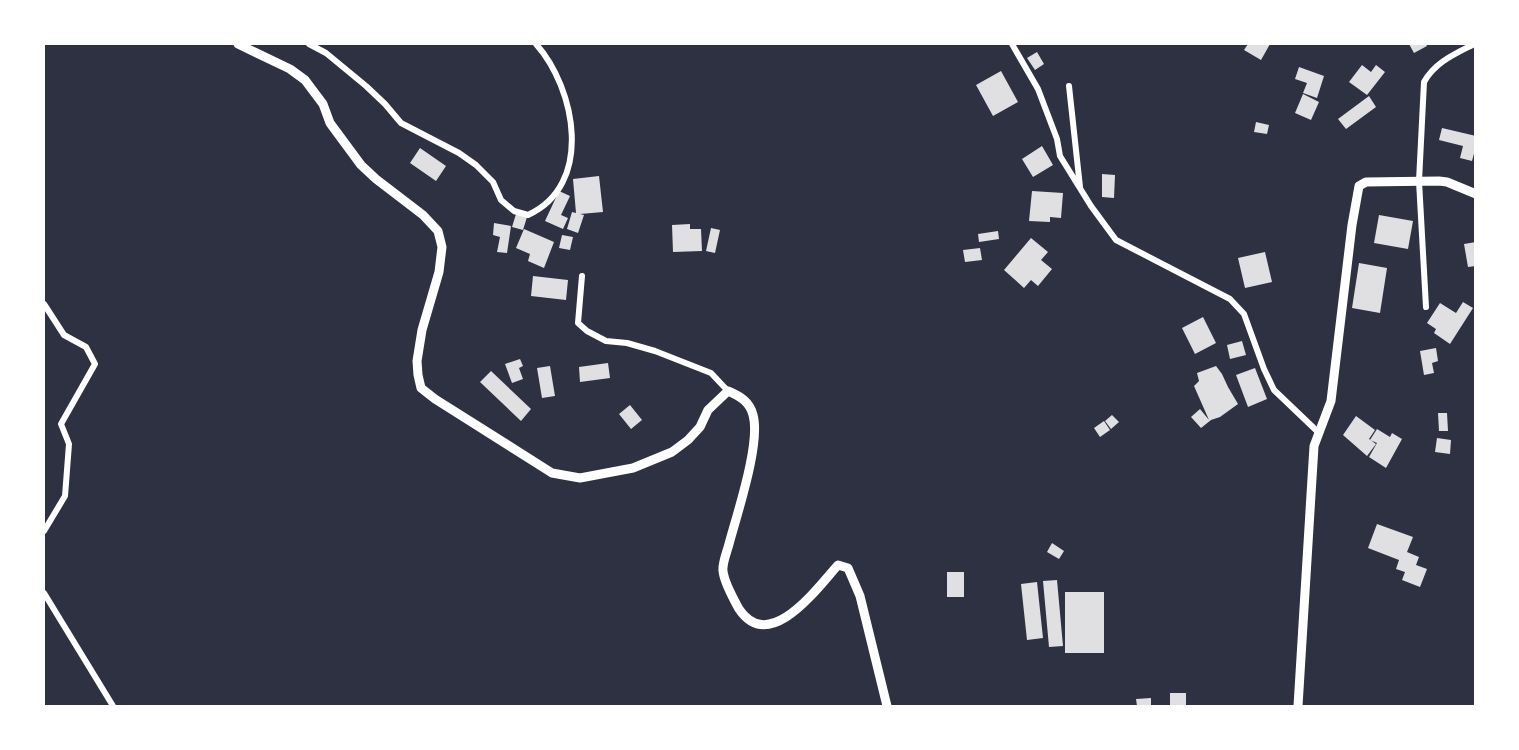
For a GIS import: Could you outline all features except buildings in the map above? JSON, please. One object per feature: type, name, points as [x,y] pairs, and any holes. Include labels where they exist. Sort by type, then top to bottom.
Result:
[{"type":"street","points":[[238,44],[290,69],[305,80],[323,104],[330,123],[361,165],[423,215],[438,231],[442,247],[439,272],[422,330],[417,361],[421,388],[435,399],[552,473],[580,478],[633,468],[672,452],[688,440],[699,427],[708,410],[728,391]]},
{"type":"street","points":[[309,44],[326,53],[366,86],[386,104],[401,123],[459,153],[476,165],[493,182],[501,200],[514,211],[528,215],[543,208],[562,182],[570,164],[572,135],[562,88],[554,68],[536,44]]},
{"type":"street","points":[[1012,44],[1038,89],[1057,139],[1060,156],[1116,240],[1230,299],[1244,314],[1274,390],[1318,432]]},
{"type":"street","points":[[1426,307],[1419,181],[1424,82],[1430,71],[1441,62],[1474,44]]},
{"type":"street","points":[[1069,86],[1080,188]]},
{"type":"street","points":[[1298,706],[1314,446],[1331,401],[1352,225],[1359,186],[1366,182],[1447,182],[1476,194]]},
{"type":"street","points":[[582,276],[578,323],[587,331],[606,341],[627,343],[655,351],[711,373],[728,391],[743,398],[753,413],[756,429],[753,453],[723,571],[732,596],[741,611],[751,621],[763,624],[772,622],[797,611],[838,565],[848,568],[860,596],[887,706]]},
{"type":"street","points":[[44,304],[64,335],[86,347],[95,364],[61,424],[69,444],[65,496],[44,531]]},
{"type":"street","points":[[44,593],[113,706]]}]
